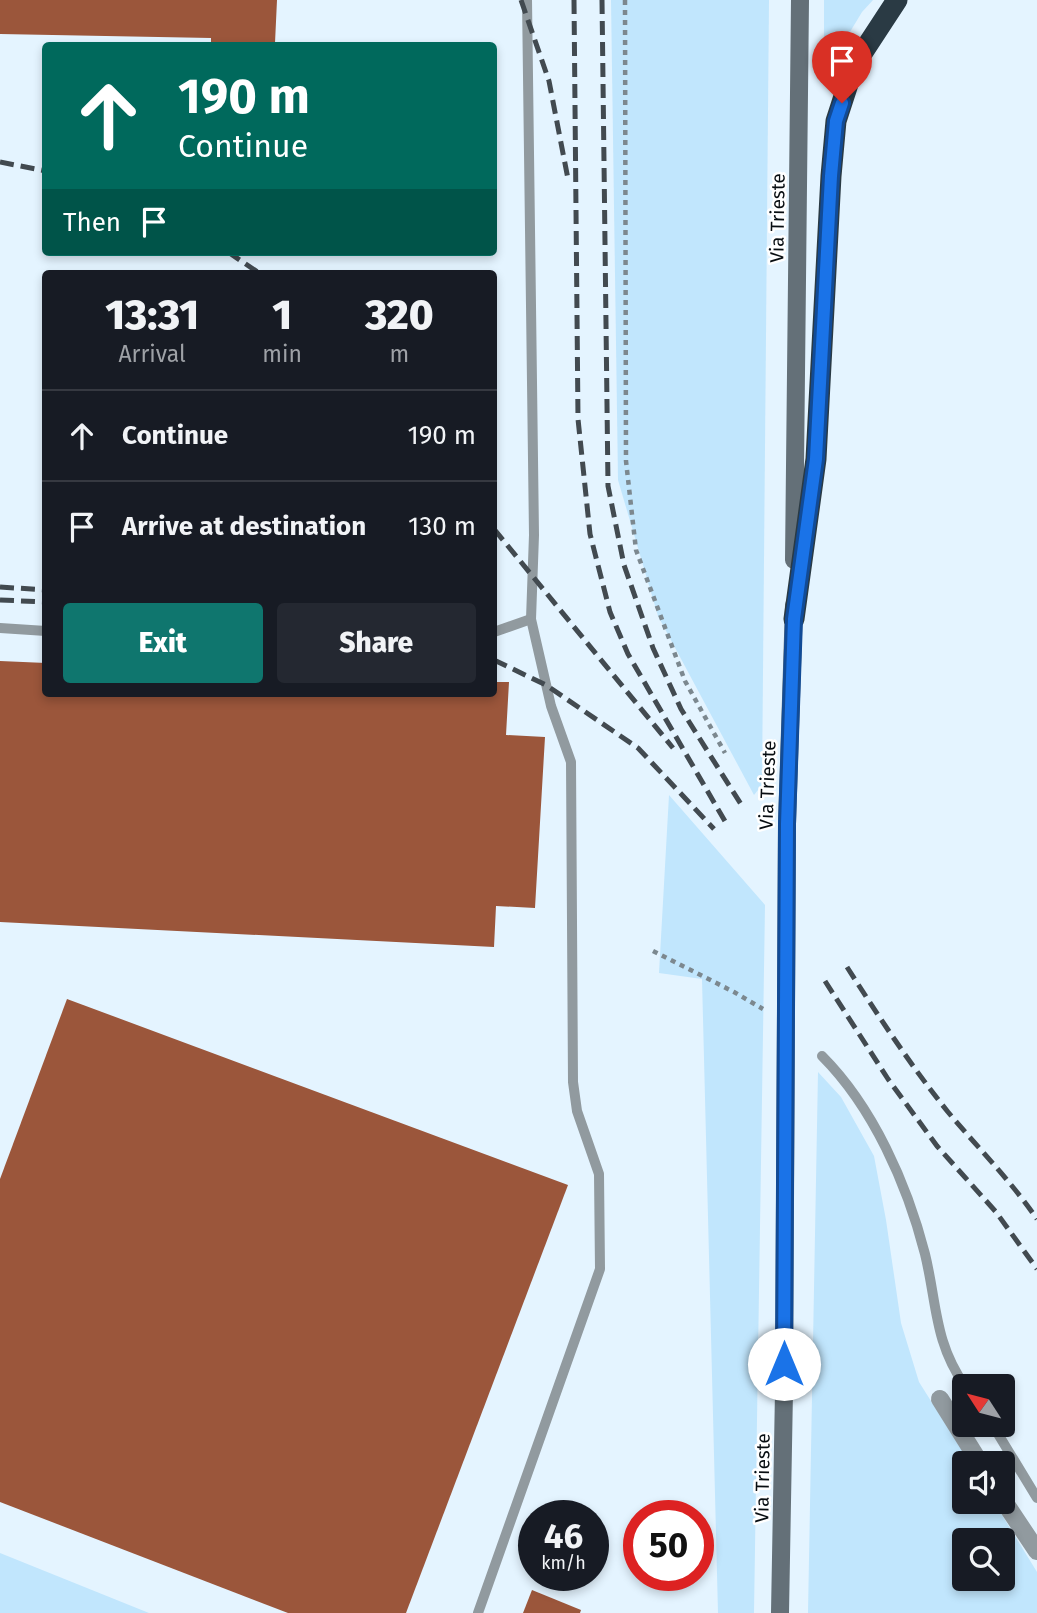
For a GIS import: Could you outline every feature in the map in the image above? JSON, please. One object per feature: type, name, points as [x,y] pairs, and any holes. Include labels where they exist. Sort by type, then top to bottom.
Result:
[{"type":"highway","points":[[794,619],[816,459],[836,121],[861,55],[897,0]]},
{"type":"main road","name":"Via Trieste","points":[[780,1613],[787,824],[794,619],[800,0]]},
{"type":"street","points":[[940,1399],[972,1451]]},
{"type":"street","points":[[1012,1514],[1037,1551]]},
{"type":"lane","points":[[478,1613],[600,1269],[599,1174],[577,1111],[573,1082],[571,762],[551,706],[531,619],[534,535],[527,0]]},
{"type":"lane","points":[[497,631],[531,619]]},
{"type":"lane","points":[[0,628],[42,631]]},
{"type":"lane","points":[[822,1056],[844,1078],[868,1113],[901,1183],[925,1254],[937,1324],[951,1366],[957,1374]]},
{"type":"lane","points":[[1000,1437],[1037,1498]]},
{"type":"path","points":[[625,0],[626,461],[636,550],[685,681],[725,753]]},
{"type":"path","points":[[653,951],[734,992],[763,1010]]},
{"type":"shaded area","points":[[611,0],[769,0],[762,785],[754,795],[658,616],[618,480]]},
{"type":"shaded area","points":[[824,0],[873,0],[862,12],[824,75]]},
{"type":"shaded area","points":[[669,795],[765,905],[754,1613],[718,1613],[702,979],[659,973]]},
{"type":"shaded area","points":[[818,1072],[841,1097],[874,1156],[901,1323],[919,1382],[962,1451],[952,1451],[952,1514],[1001,1514],[1010,1528],[952,1528],[952,1591],[1015,1591],[1015,1536],[1037,1572],[1037,1613],[808,1613]]},
{"type":"shaded area","points":[[0,1553],[149,1613],[0,1613]]},
{"type":"building","points":[[0,0],[277,0],[275,42],[211,42],[211,38],[0,34]]},
{"type":"building","points":[[0,661],[42,663],[42,697],[497,697],[497,682],[509,682],[506,735],[545,737],[535,908],[496,906],[494,947],[0,922]]},
{"type":"building","points":[[67,999],[568,1185],[406,1613],[288,1613],[0,1502],[0,1179]]},
{"type":"building","points":[[532,1591],[581,1610],[580,1613],[523,1613]]},
{"type":"railway","points":[[521,0],[549,81],[568,179]]},
{"type":"railway","points":[[574,0],[578,419],[590,534],[610,612],[628,654],[726,823]]},
{"type":"railway","points":[[602,0],[608,486],[624,565],[653,648],[681,709],[744,809]]},
{"type":"railway","points":[[0,162],[42,170]]},
{"type":"railway","points":[[234,256],[255,270]]},
{"type":"railway","points":[[497,533],[673,748]]},
{"type":"railway","points":[[0,587],[42,590]]},
{"type":"railway","points":[[0,600],[42,602]]},
{"type":"railway","points":[[497,661],[546,685],[638,748],[714,829]]},
{"type":"railway","points":[[847,967],[934,1095],[1037,1219]]},
{"type":"railway","points":[[825,981],[888,1079],[937,1146],[996,1212],[1037,1269]]},
{"type":"route","points":[[784,1364],[787,824],[794,619],[816,459],[831,176],[836,121],[842,103]]}]
